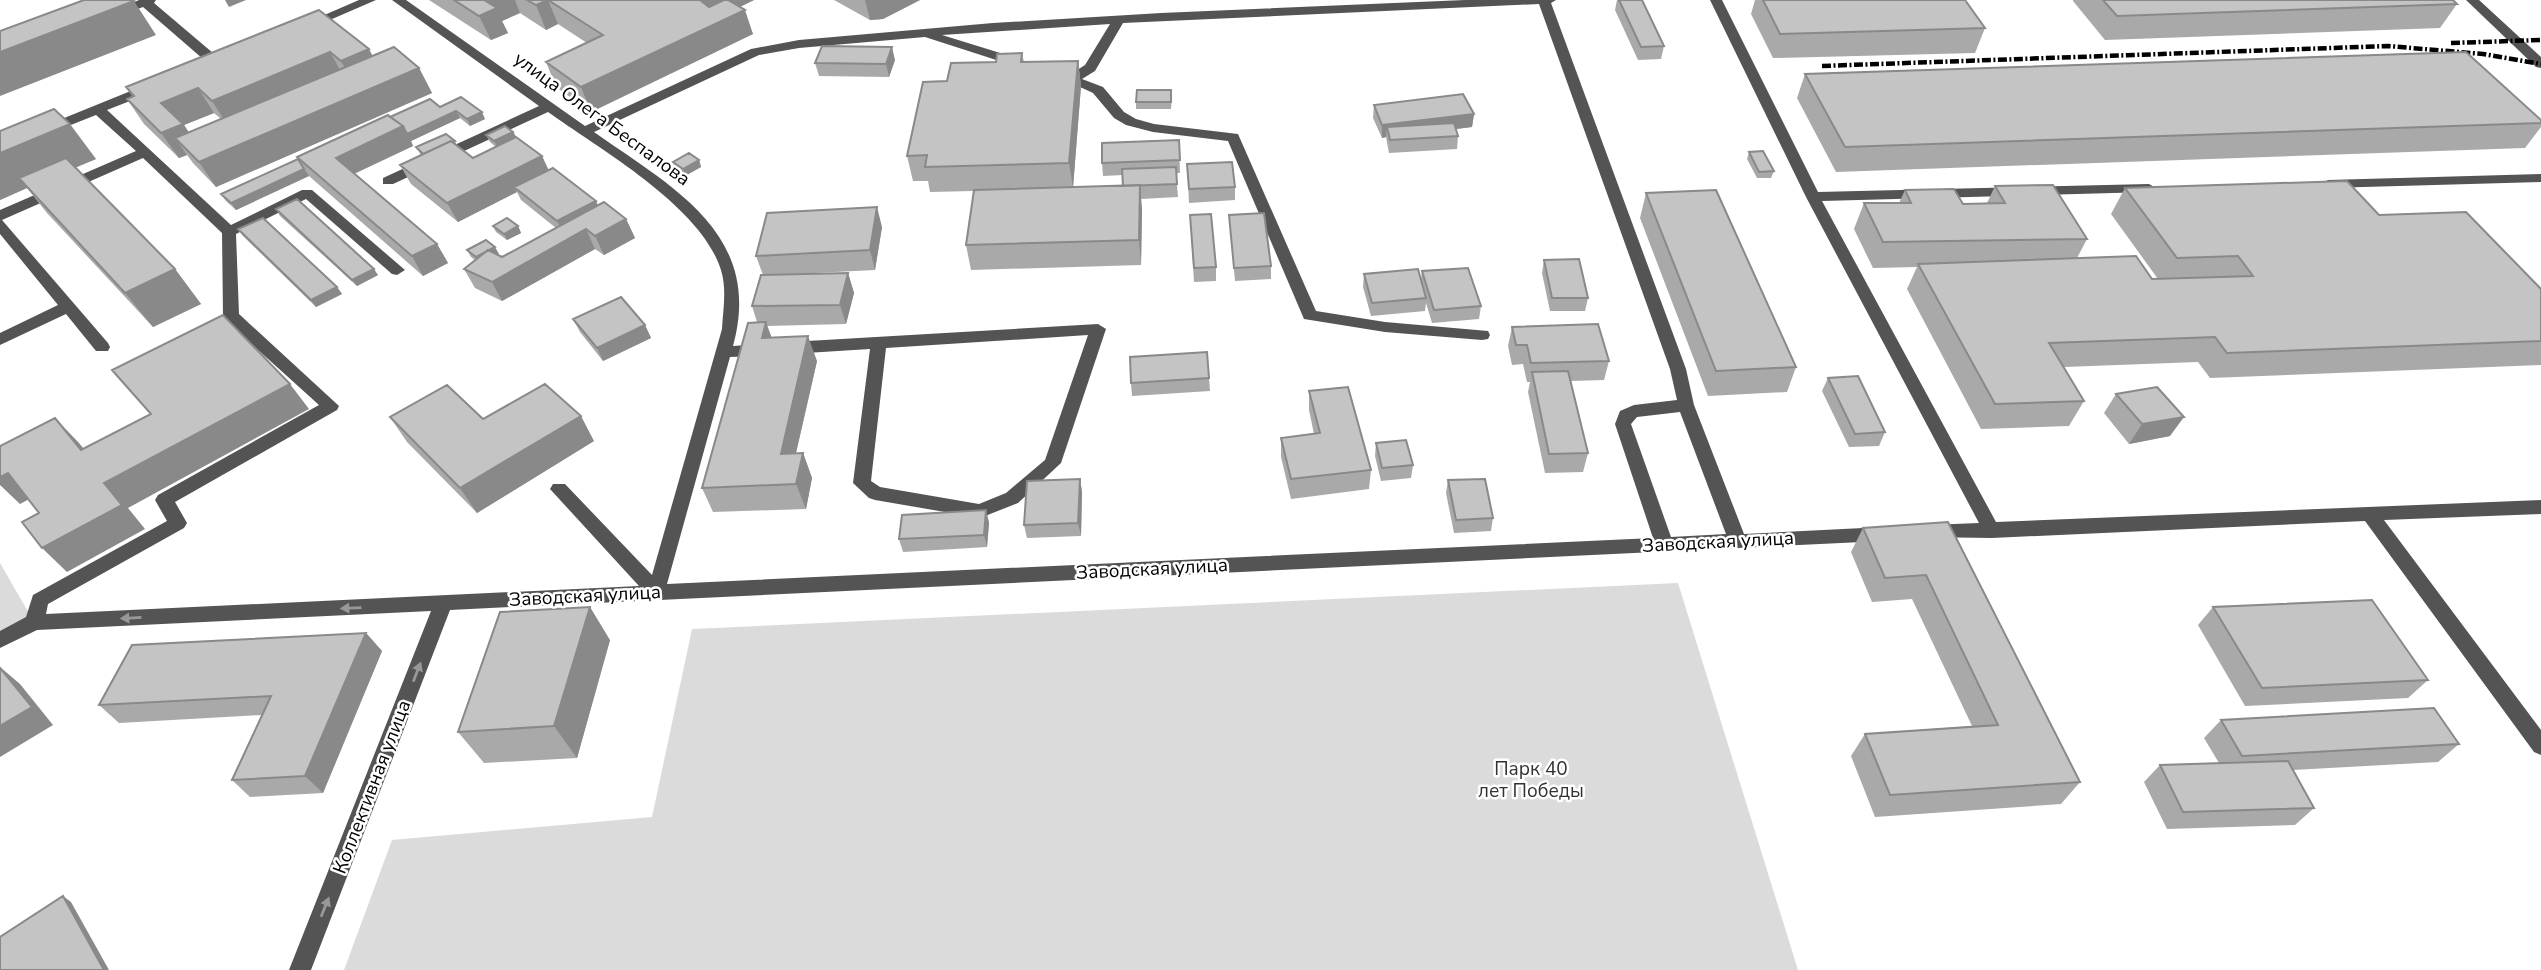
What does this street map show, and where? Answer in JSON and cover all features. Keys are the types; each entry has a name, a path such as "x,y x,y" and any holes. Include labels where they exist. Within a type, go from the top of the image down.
{"street":[{"path":"293,31 370,0"},
{"name":"улица Олега Беспалова","path":"398,0 675,196 705,226 724,260 732,285 730,329 656,593"},
{"path":"1159,0 1161,17"},
{"path":"1544,0 1678,369 1686,405 1738,541"},
{"path":"585,131 756,52 799,44 1161,17 1550,0"},
{"path":"1716,0 1814,197 1992,531"},
{"path":"2472,0 2541,64"},
{"path":"96,21 148,1 216,62"},
{"path":"1074,78 1090,68 1119,20"},
{"path":"925,34 1074,78 1098,90 1119,114 1131,122 1153,128 1233,137 1310,315 1385,327 1482,335"},
{"path":"0,149 168,81"},
{"path":"388,181 551,106"},
{"path":"0,640 34,622 40,600 178,523 164,500 331,406 231,316 229,232 98,109"},
{"path":"0,216 145,152"},
{"path":"2317,184 2541,178"},
{"path":"1814,197 2163,188"},
{"path":"229,232 307,193 397,270"},
{"path":"0,223 102,346"},
{"path":"0,340 69,306"},
{"path":"723,352 1098,329 1052,463 1012,498 980,510 875,493 862,483 879,343"},
{"path":"1665,545 1623,424 1626,415 1634,411 1686,405"},
{"path":"559,489 656,593"},
{"name":"Заводская улица","path":"34,622 1860,534 1992,531 2541,506"},
{"path":"2370,515 2541,746"},
{"name":"Коллективная улица","path":"300,970 443,604"}],"green space":[{"path":"0,563 34,622 0,640"},
{"name":"Парк 40 лет Победы","path":"1678,583 1798,970 344,970 392,840 652,817 692,629"}],"building":[{"path":"84,0 134,1 0,52 0,31"},
{"path":"454,0 484,0 497,8 479,16"},
{"path":"527,0 548,0 536,5"},
{"path":"548,0 700,0 709,7 728,0 745,10 581,87 546,62 603,35"},
{"path":"1619,0 1642,0 1664,46 1641,47"},
{"path":"1763,0 1965,0 1985,28 1780,34"},
{"path":"2103,0 2453,0 2457,4 2117,16"},
{"path":"319,10 369,49 341,61 330,52 212,101 198,88 161,103 183,124 161,133 127,99 134,96 126,87"},
{"path":"822,46 892,47 886,64 815,63"},
{"path":"394,47 419,68 199,162 175,138"},
{"path":"2466,52 2541,120 2541,123 1845,147 1805,74"},
{"path":"1022,53 1021,62 1078,61 1069,163 925,167 927,155 907,156 923,82 947,81 951,63 996,62 997,54"},
{"path":"1137,90 1171,90 1171,102 1136,102"},
{"path":"1463,94 1474,114 1382,125 1374,105"},
{"path":"461,97 482,112 467,119 456,111 407,134 403,126 390,117 430,99 440,107"},
{"path":"54,109 70,124 0,153 0,131"},
{"path":"388,115 403,126 336,158 437,244 412,256 297,157"},
{"path":"1454,123 1458,136 1390,140 1387,127"},
{"path":"505,126 513,132 494,141 486,135"},
{"path":"446,134 455,141 423,154 416,147"},
{"path":"516,137 542,156 447,203 400,165 451,141 473,158"},
{"path":"1179,140 1180,160 1102,163 1102,143"},
{"path":"1763,151 1774,171 1759,172 1749,152"},
{"path":"689,153 699,160 683,169 673,162"},
{"path":"66,158 175,269 125,293 19,178"},
{"path":"298,159 304,169 231,203 221,194"},
{"path":"1232,162 1235,187 1189,189 1187,164"},
{"path":"1176,167 1177,184 1123,186 1122,169"},
{"path":"553,168 596,201 557,221 514,187"},
{"path":"2347,181 2379,215 2466,212 2541,289 2541,341 2227,353 2215,337 2049,343 2084,401 1995,404 1918,264 2136,256 2152,279 2253,276 2238,256 2177,258 2125,188"},
{"path":"1140,185 1139,240 966,245 974,190"},
{"path":"2053,185 2087,239 1883,242 1864,203 1911,203 1905,190 1954,189 1963,204 2005,203 1995,186"},
{"path":"1716,190 1796,367 1716,371 1646,193"},
{"path":"297,199 374,269 352,280 276,209"},
{"path":"604,202 626,219 595,236 586,229 492,282 464,269 488,250 502,257"},
{"path":"877,207 870,250 756,256 767,213"},
{"path":"1264,213 1271,266 1234,268 1229,215"},
{"path":"1211,214 1216,267 1194,268 1190,215"},
{"path":"263,218 337,287 311,300 238,229"},
{"path":"507,218 518,226 504,234 493,226"},
{"path":"486,240 495,247 476,257 467,250"},
{"path":"1579,259 1588,298 1552,298 1544,260"},
{"path":"1468,268 1481,306 1434,310 1422,271"},
{"path":"1418,269 1426,298 1372,303 1364,274"},
{"path":"848,273 840,305 752,306 761,275"},
{"path":"621,297 645,325 597,348 573,319"},
{"path":"223,315 290,384 104,483 122,505 42,548 22,522 39,513 8,473 0,477 0,446 55,418 81,450 151,414 112,370"},
{"path":"766,322 762,338 808,336 781,454 803,453 796,484 702,488 748,323"},
{"path":"1598,324 1609,361 1531,363 1527,345 1516,345 1512,327"},
{"path":"1207,352 1209,378 1131,383 1130,357"},
{"path":"1568,371 1588,453 1549,454 1532,372"},
{"path":"1858,376 1885,432 1855,434 1828,378"},
{"path":"545,384 581,416 460,488 390,417 447,385 483,419"},
{"path":"1348,387 1371,470 1291,479 1281,438 1320,433 1309,391"},
{"path":"2157,387 2184,417 2142,424 2116,394"},
{"path":"1406,440 1413,465 1382,468 1376,443"},
{"path":"1080,479 1078,523 1024,525 1027,481"},
{"path":"1485,479 1493,518 1456,520 1448,480"},
{"path":"986,510 984,535 899,539 902,515"},
{"path":"1948,522 2080,782 1890,795 1865,734 1998,725 1926,575 1885,578 1863,528"},
{"path":"2372,600 2428,680 2262,688 2213,607"},
{"path":"590,607 554,726 458,732 500,612"},
{"path":"366,633 305,776 232,780 271,696 99,705 132,645"},
{"path":"0,668 32,707 0,726"},
{"path":"2434,708 2459,744 2242,756 2221,720"},
{"path":"2288,761 2314,808 2183,812 2160,765"},
{"path":"63,896 104,970 0,970 0,937"}],"railway":[{"path":"2451,43 2541,40"},
{"path":"1822,66 2388,46 2483,54 2541,64"}]}
